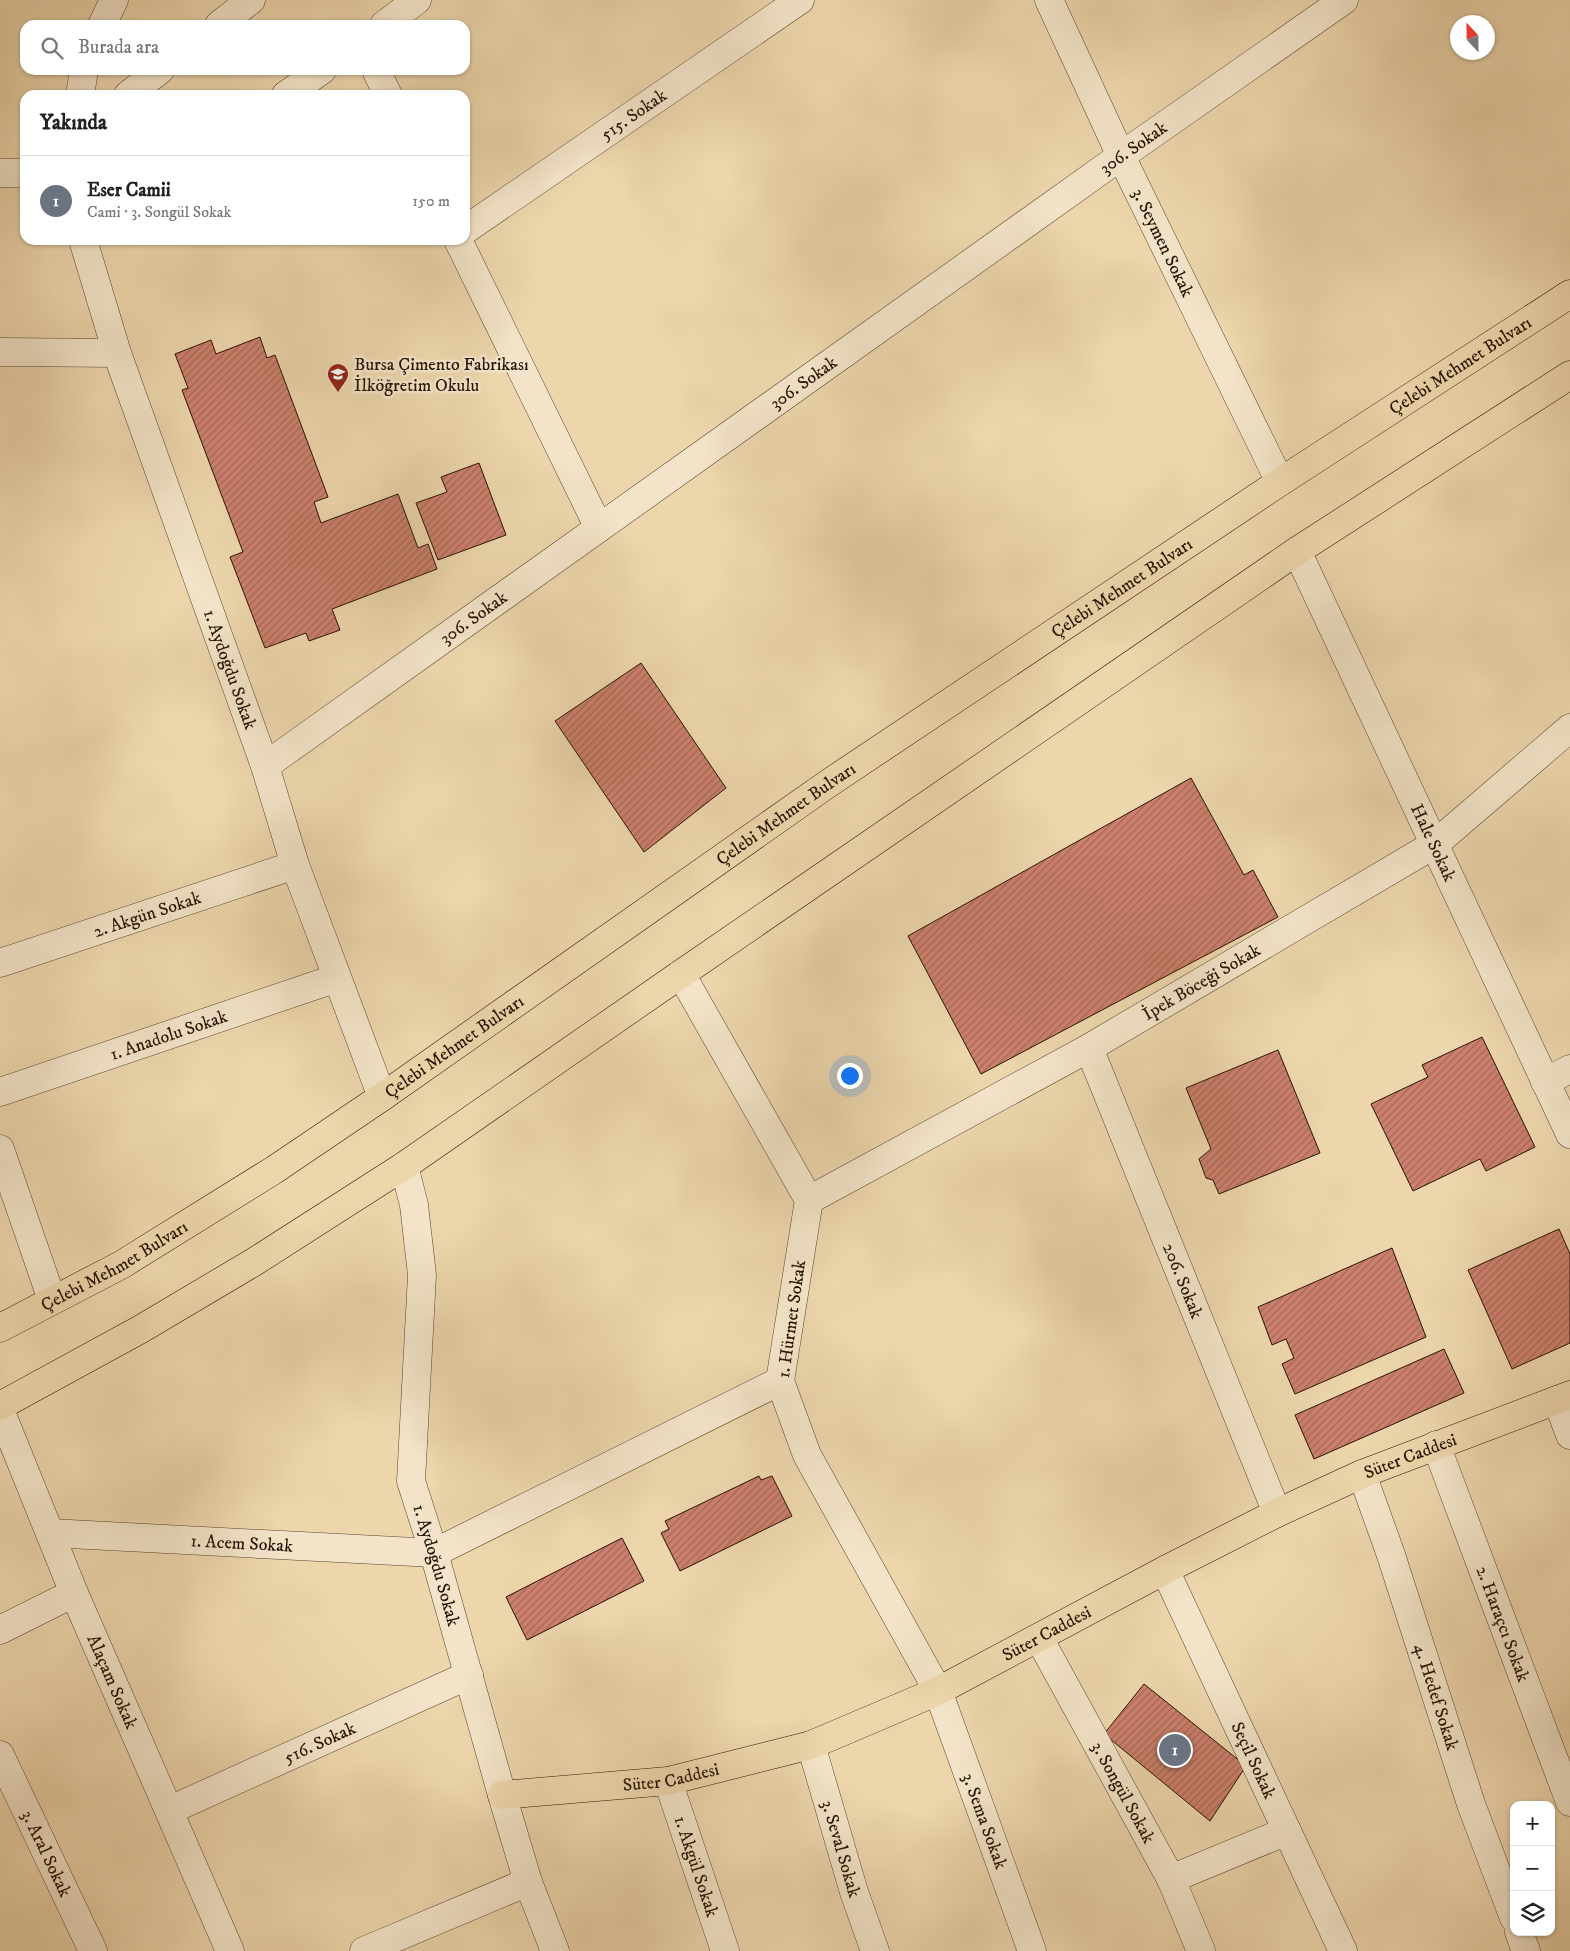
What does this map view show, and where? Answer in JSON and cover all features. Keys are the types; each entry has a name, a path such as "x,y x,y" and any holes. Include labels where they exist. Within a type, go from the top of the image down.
{"main road":[{"name":"Çelebi Mehmet Bulvarı","path":"0,1328 121,1265 274,1170 382,1097 829,783 1280,482 1570,294"},
{"path":"0,1408 141,1329 254,1262 404,1166 1297,551 1570,375"},
{"name":"Süter Caddesi","path":"502,1796 668,1781 811,1745 938,1691 1165,1570 1362,1474 1563,1398"}],"street":[{"path":"104,20 114,0"},
{"path":"225,20 251,0"},
{"path":"391,20 417,0"},
{"name":"515. Sokak","path":"470,227 800,0"},
{"name":"3. Seymen Sokak","path":"1049,0 1120,156 1280,482"},
{"name":"306. Sokak","path":"265,766 1120,156 1344,0"},
{"path":"81,90 83,75"},
{"path":"134,90 154,75"},
{"path":"293,90 315,75"},
{"path":"378,75 386,90"},
{"path":"0,173 20,173"},
{"name":"1. Aydoğdu Sokak","path":"85,245 117,352 265,766 295,865 382,1097"},
{"path":"460,245 599,528"},
{"path":"0,352 117,352"},
{"name":"Hale Sokak","path":"1297,551 1570,1134"},
{"name":"İpek Böceği Sokak","path":"809,1200 1089,1048 1435,844 1570,728"},
{"name":"2. Akgün Sokak","path":"0,963 295,865"},
{"path":"681,974 809,1200"},
{"name":"1. Anadolu Sokak","path":"0,1092 337,978"},
{"name":"206. Sokak","path":"1089,1048 1277,1514"},
{"path":"1545,1082 1570,1069"},
{"path":"0,1149 52,1300"},
{"name":"1. Aydoğdu Sokak","path":"404,1166 414,1205 422,1275 411,1480 528,1882 555,1951"},
{"name":"1. Hürmet Sokak","path":"809,1200 780,1381 807,1455 938,1691"},
{"path":"434,1554 780,1381"},
{"path":"1563,1398 1570,1434"},
{"name":"Alaçam Sokak","path":"0,1408 74,1593 230,1951"},
{"name":"2. Haraçcı Sokak","path":"1436,1445 1570,1802"},
{"name":"4. Hedef Sokak","path":"1362,1474 1391,1555 1471,1804 1510,1907"},
{"name":"1. Acem Sokak","path":"50,1533 434,1554"},
{"name":"Seçil Sokak","path":"1165,1570 1343,1951"},
{"path":"0,1630 74,1593"},
{"name":"3. Songül Sokak","path":"1039,1638 1171,1879 1201,1951"},
{"name":"516. Sokak","path":"170,1810 469,1675"},
{"name":"3. Sema Sokak","path":"938,1691 1032,1951"},
{"name":"3. Seval Sokak","path":"811,1745 854,1892 875,1951"},
{"name":"3. Aral Sokak","path":"0,1755 93,1951"},
{"name":"1. Akgül Sokak","path":"668,1781 725,1951"},
{"path":"1171,1879 1287,1831"},
{"path":"364,1951 528,1882"},
{"path":"1520,1936 1526,1951"}],"building":[{"path":"260,337 267,358 275,355 328,497 314,502 321,523 398,494 418,548 428,544 437,569 332,609 340,630 309,641 306,633 265,648 230,557 243,552 182,390 188,388 175,354 211,340 216,354"},
{"path":"479,463 506,535 438,560 416,503 447,492 441,477"},
{"path":"641,663 726,788 644,852 555,721"},
{"path":"1191,778 1244,875 1253,870 1278,917 981,1074 908,936"},
{"path":"1482,1037 1535,1147 1486,1171 1480,1159 1413,1191 1371,1104 1428,1077 1422,1065"},
{"path":"1278,1050 1320,1153 1219,1194 1213,1180 1206,1178 1199,1159 1211,1149 1186,1088"},
{"path":"1559,1229 1570,1254 1570,1343 1512,1369 1468,1270"},
{"path":"1392,1248 1426,1337 1295,1394 1282,1364 1294,1358 1286,1339 1272,1345 1258,1307"},
{"path":"1444,1349 1464,1393 1314,1459 1295,1415"},
{"path":"759,1476 761,1480 772,1476 792,1516 680,1571 661,1533 669,1529 665,1521"},
{"path":"622,1538 644,1581 527,1640 506,1597"},
{"path":"1144,1684 1246,1766 1210,1821 1104,1734"}],"place":[{"name":"Bursa Çimento Fabrikası İlköğretim Okulu","path":"338,393"},
{"name":"Eser Camii","path":"1175,1750"}]}
